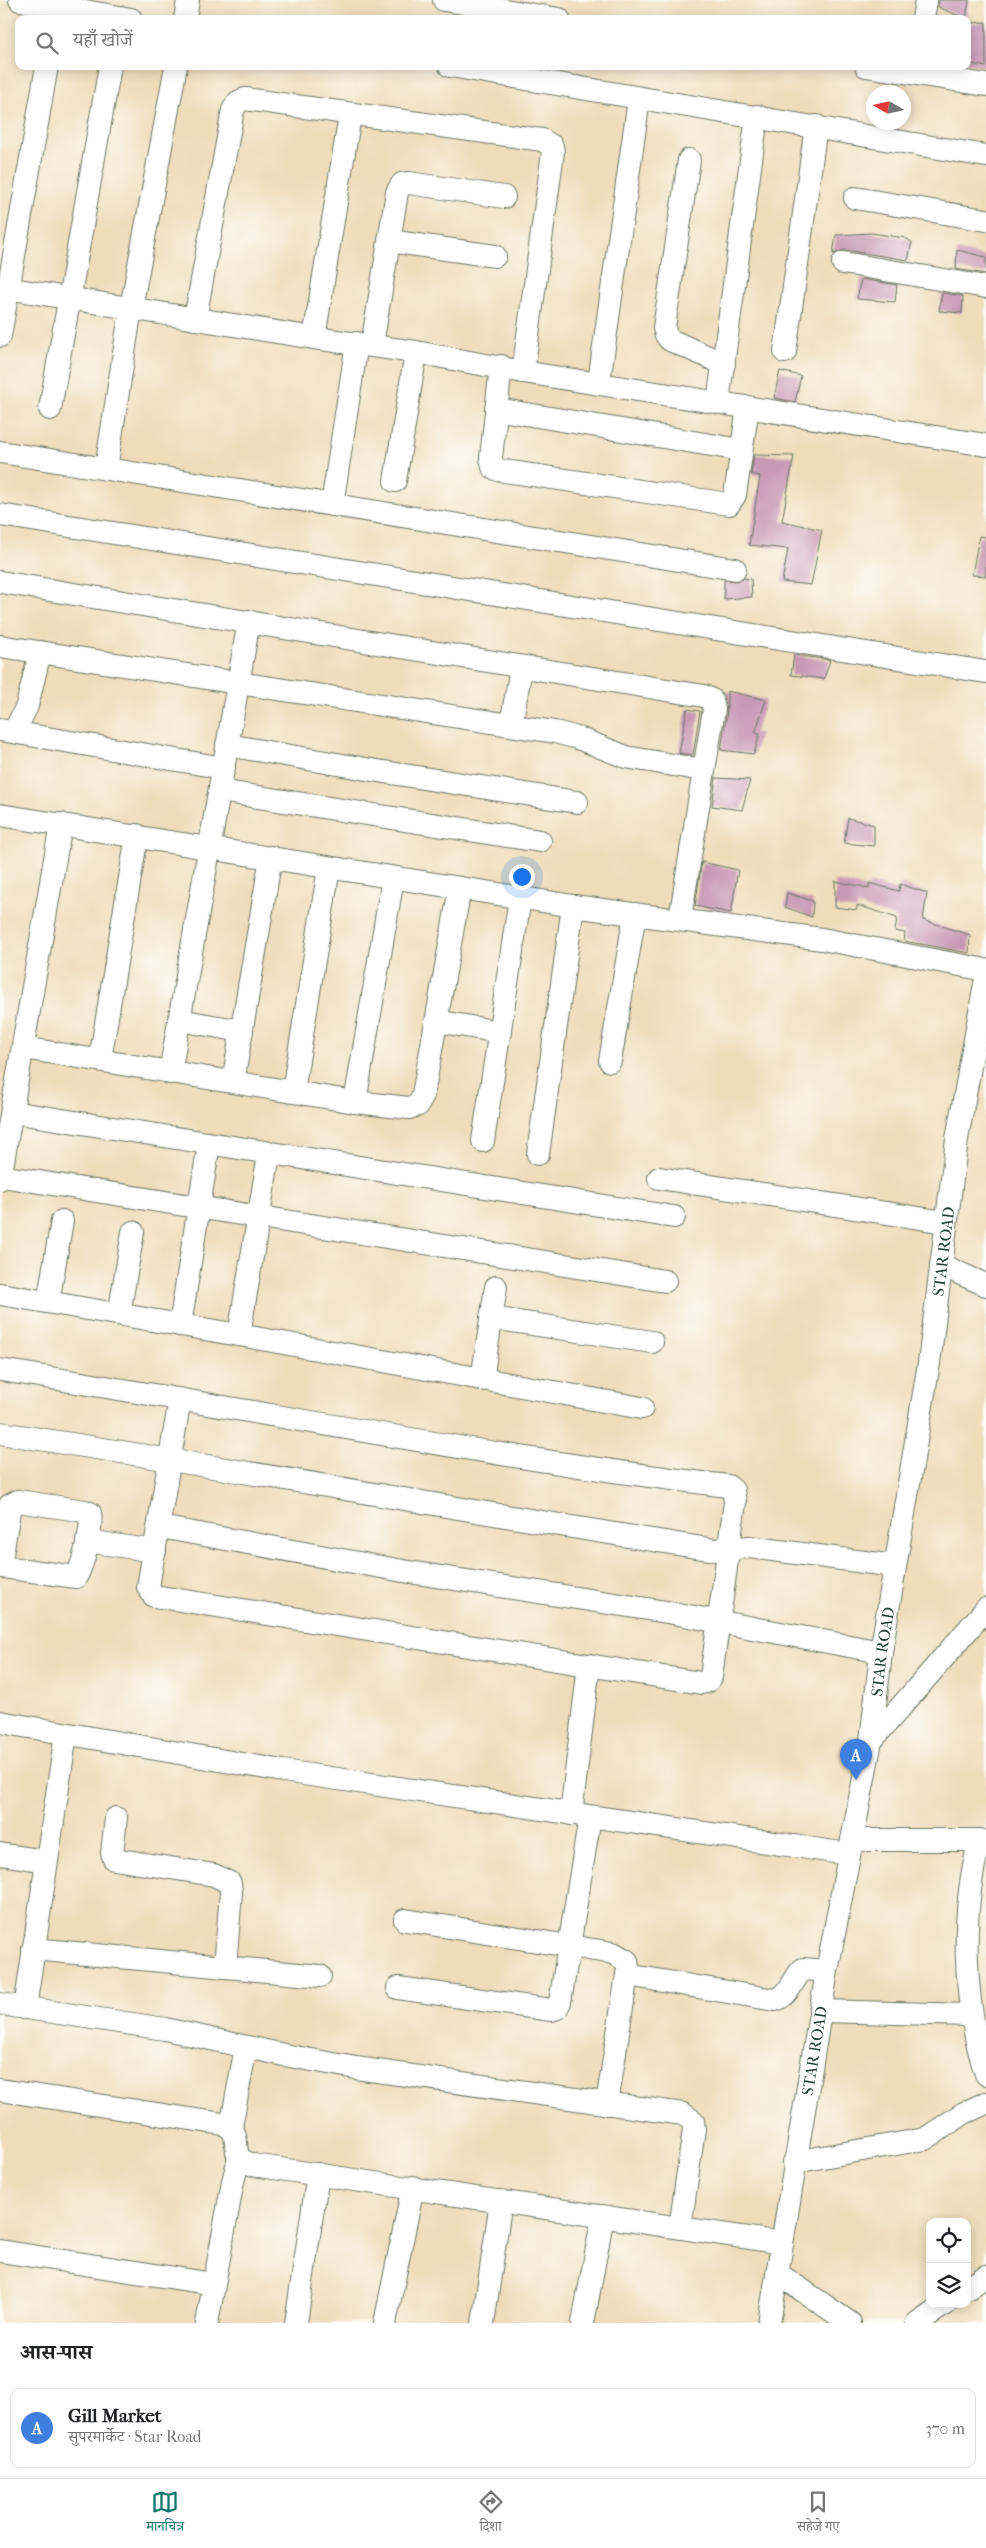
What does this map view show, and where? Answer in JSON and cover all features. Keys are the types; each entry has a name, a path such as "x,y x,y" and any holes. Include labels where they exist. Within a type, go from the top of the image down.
{"street":[{"path":"20,0 56,12 90,15"},
{"path":"185,15 188,0"},
{"path":"444,0 535,15"},
{"path":"924,15 926,0"},
{"path":"0,336 4,287 46,70"},
{"path":"50,409 109,70"},
{"path":"106,469 132,308 175,70"},
{"path":"473,70 639,99 757,116 986,156"},
{"path":"915,70 986,85"},
{"path":"195,319 233,110 238,102 245,99 542,140 552,146 554,152 512,369 496,410 491,463 498,470 724,505 732,501 734,495 748,407"},
{"path":"599,382 639,99"},
{"path":"314,338 350,115"},
{"path":"718,402 757,116"},
{"path":"785,352 816,126"},
{"path":"689,160 664,328 670,340 724,364"},
{"path":"332,505 364,344 389,241 397,192 402,184 408,183 504,197"},
{"path":"855,198 986,220"},
{"path":"389,241 495,256"},
{"path":"843,263 986,287"},
{"path":"4,287 986,445"},
{"path":"395,481 416,352"},
{"path":"496,410 741,450"},
{"path":"0,452 735,569"},
{"path":"0,516 986,672"},
{"path":"0,582 249,621 521,668 704,696 712,700 714,709 680,919"},
{"path":"170,1073 249,621"},
{"path":"0,646 239,681 511,725 578,738 626,757 703,770"},
{"path":"40,652 27,706 7,731 224,768"},
{"path":"511,725 521,668"},
{"path":"227,745 378,772 578,802"},
{"path":"220,791 540,841"},
{"path":"0,815 138,835 329,868 573,906 822,939 986,970"},
{"path":"61,824 8,1117 0,1177 199,1206 665,1280"},
{"path":"100,1060 138,835"},
{"path":"233,1082 271,857"},
{"path":"293,1091 329,868"},
{"path":"355,1102 393,878"},
{"path":"22,1048 355,1102 409,1108 418,1105 423,1095 460,888"},
{"path":"483,1141 520,898"},
{"path":"538,1154 573,906"},
{"path":"610,1061 635,914"},
{"name":"STAR ROAD","path":"769,2323 827,1970 870,1741 881,1652 929,1363 945,1222 957,1139 983,1011 986,978"},
{"path":"179,1020 242,1031"},
{"path":"436,1021 500,1032"},
{"path":"8,1117 209,1144 674,1217"},
{"path":"180,1325 209,1144"},
{"path":"239,1335 268,1154"},
{"path":"659,1178 945,1222"},
{"path":"48,1302 62,1221"},
{"path":"119,1314 133,1232"},
{"path":"941,1265 986,1285"},
{"path":"482,1380 496,1287"},
{"path":"0,1294 642,1408"},
{"path":"491,1318 652,1342"},
{"path":"0,1370 180,1399 533,1460 728,1486 735,1495 730,1548 713,1671 707,1682 701,1683 154,1596 148,1587 160,1528 180,1399"},
{"path":"0,1433 170,1459 475,1513 715,1550 749,1547 896,1566"},
{"path":"18,1500 85,1511 90,1514 87,1542 76,1577 2,1567 3,1529 10,1505 18,1500"},
{"path":"160,1528 403,1571 673,1613 881,1652"},
{"path":"87,1542 155,1551"},
{"path":"870,1741 986,1609"},
{"path":"398,1988 551,2010 557,2008 560,2002 569,1946 581,1815 589,1665"},
{"path":"0,1722 283,1771 581,1815 850,1847 983,1836 973,1867 977,1946 970,2016 986,2074"},
{"path":"25,2008 66,1734"},
{"path":"116,1818 112,1853 114,1859 214,1875 230,1883 231,1892 224,1967"},
{"path":"0,1854 46,1861"},
{"path":"405,1920 622,1956 627,1961 627,1975 607,2104"},
{"path":"33,1949 320,1976"},
{"path":"627,1975 775,2000 783,1998 803,1969 827,1970"},
{"path":"0,2004 165,2029 246,2047 404,2075 683,2114 693,2121 694,2129 680,2228"},
{"path":"820,2011 970,2016"},
{"path":"231,2127 246,2047"},
{"path":"0,2090 231,2127 236,2132 239,2159 207,2323"},
{"path":"794,2162 925,2139 964,2113 986,2103"},
{"path":"239,2159 253,2165 782,2242"},
{"path":"296,2323 318,2174"},
{"path":"386,2323 413,2187"},
{"path":"482,2323 501,2201"},
{"path":"583,2323 603,2216"},
{"path":"0,2251 214,2284"},
{"path":"777,2273 850,2323"},
{"path":"971,2286 986,2276"},
{"path":"917,2323 939,2308"}],"building":[{"path":"939,0 969,0 967,15 957,15 938,7"},
{"path":"986,22 986,67 971,64 971,23"},
{"path":"872,233 905,238 912,242 908,260 845,250 833,254 836,235"},
{"path":"957,250 986,257 986,274 956,269"},
{"path":"861,279 897,285 895,302 857,299"},
{"path":"942,293 963,296 962,313 939,311"},
{"path":"780,371 801,376 795,402 774,398"},
{"path":"754,455 794,456 782,521 822,530 811,585 782,582 788,549 749,545 760,476 751,474"},
{"path":"979,536 986,537 986,576 972,575"},
{"path":"744,578 751,579 752,597 724,599 724,580 739,581"},
{"path":"794,655 830,660 824,679 791,675"},
{"path":"727,691 766,700 755,733 760,733 754,754 721,750 727,711"},
{"path":"687,709 700,711 693,755 679,753"},
{"path":"716,778 750,780 742,810 712,806"},
{"path":"848,818 874,825 874,846 844,843"},
{"path":"702,862 738,870 731,913 695,906"},
{"path":"835,881 869,888 869,883 899,891 900,884 927,893 923,920 970,935 969,953 904,941 905,933 895,931 897,918 857,905 857,910 835,907"},
{"path":"787,893 813,901 812,917 785,907"}],"place":[{"name":"Gill Market","path":"856,1780"}]}
